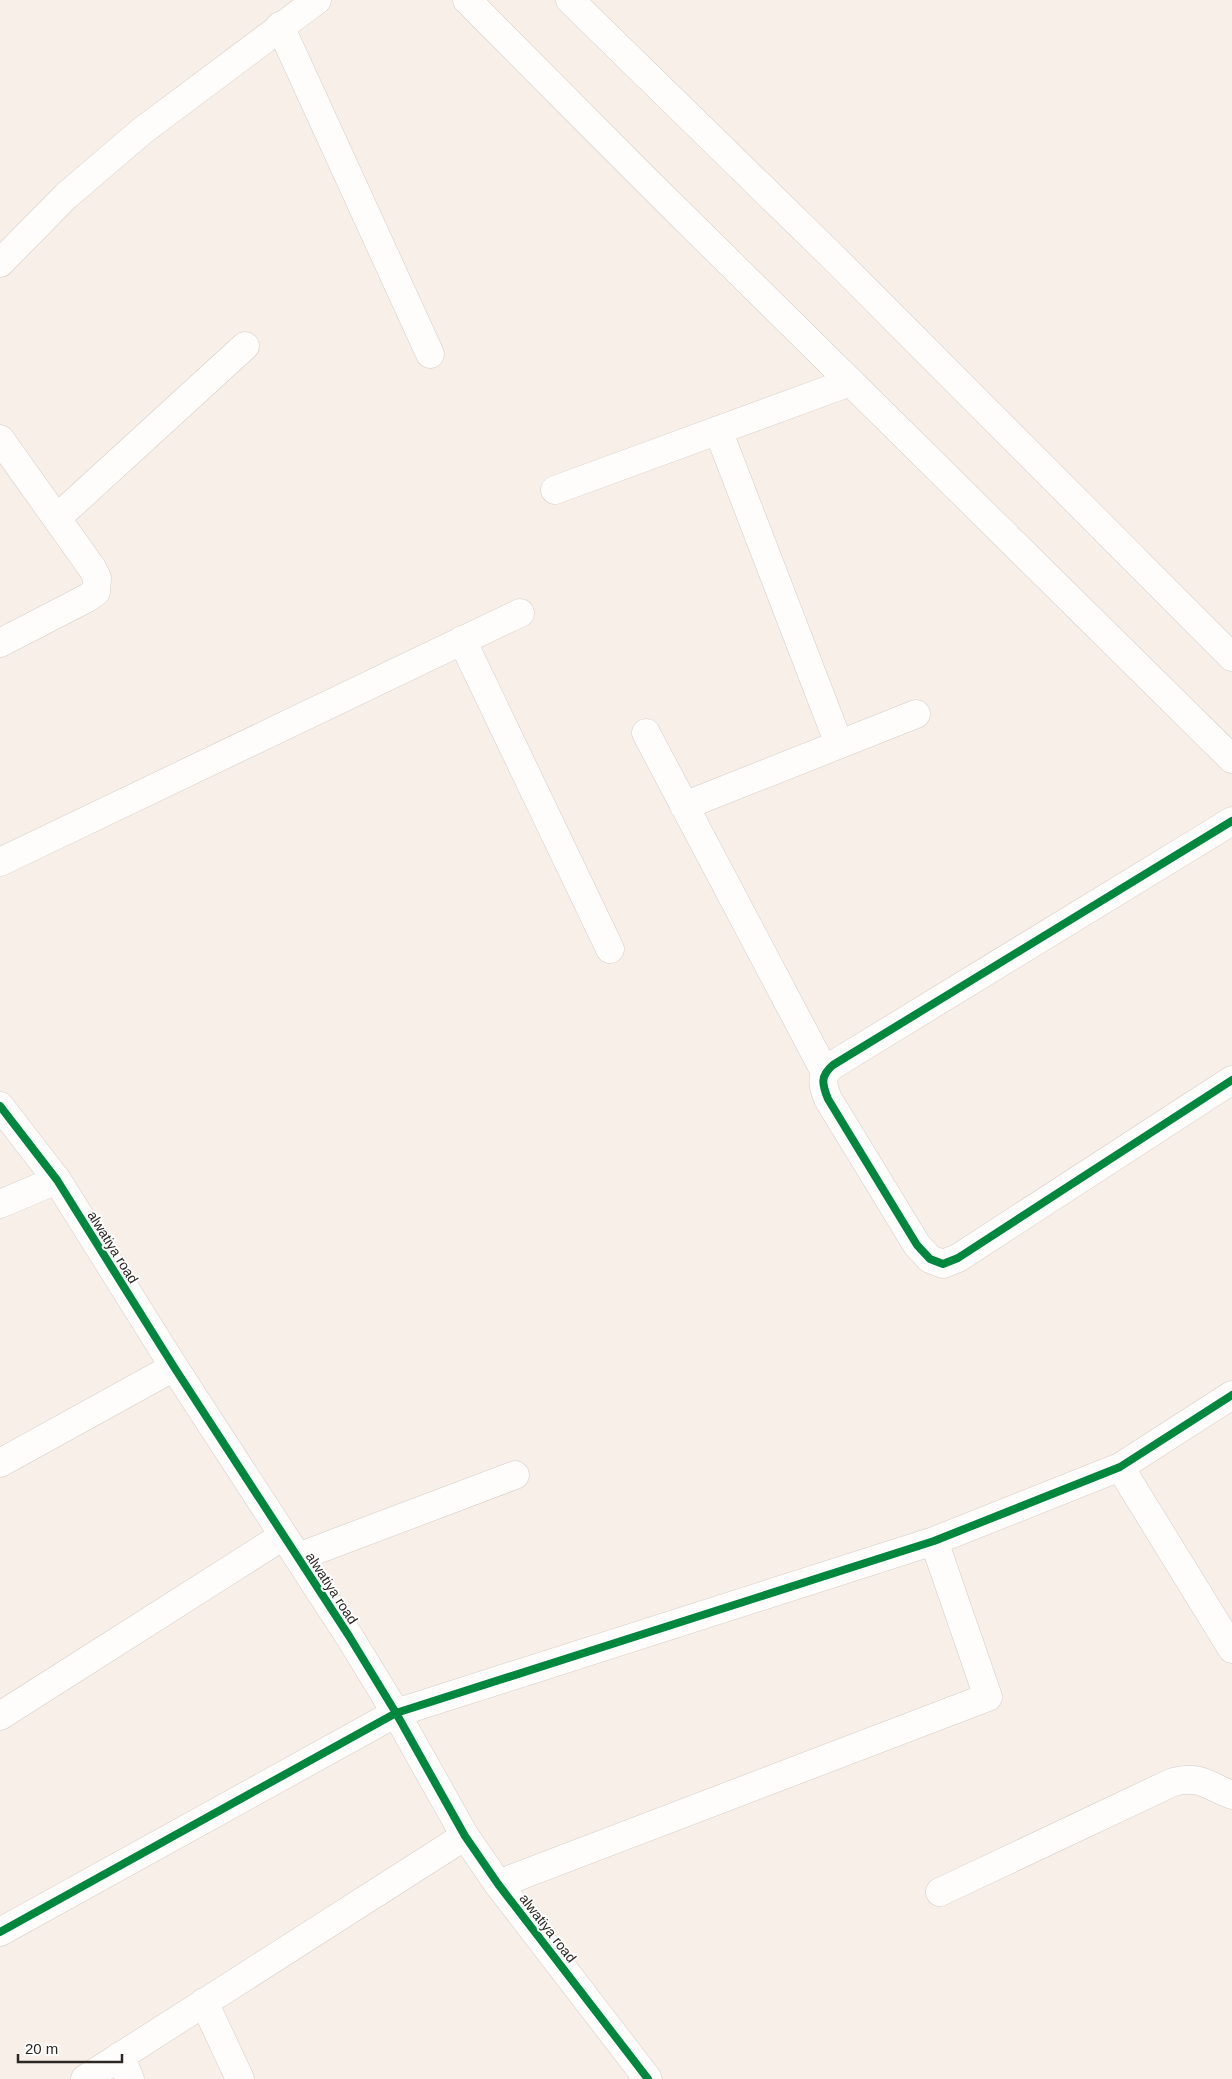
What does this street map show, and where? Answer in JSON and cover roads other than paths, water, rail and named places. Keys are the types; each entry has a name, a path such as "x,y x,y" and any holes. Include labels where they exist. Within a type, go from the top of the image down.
{"street":[{"path":"0,263 66,196 142,130 317,0"},
{"path":"467,0 1232,759"},
{"path":"570,0 832,256 1232,657"},
{"path":"280,26 430,354"},
{"path":"56,518 245,346"},
{"path":"555,490 850,382"},
{"path":"718,430 839,744"},
{"path":"0,439 92,568 97,578 96,592 0,643"},
{"path":"0,862 520,613"},
{"path":"462,640 610,949"},
{"path":"684,806 916,714"},
{"path":"646,733 825,1072"},
{"path":"1232,821 825,1072 822,1083 828,1099 917,1245 930,1258 943,1264 958,1258 1232,1080"},
{"name":"alwatiya road","path":"0,1106 56,1180 290,1546 396,1713 465,1836 498,1884 648,2079"},
{"path":"0,1204 56,1180"},
{"path":"0,1462 174,1366"},
{"path":"0,1932 396,1713 934,1542 1120,1468 1232,1396"},
{"path":"1120,1468 1232,1649"},
{"path":"0,1716 290,1546 514,1476"},
{"path":"498,1884 988,1697 934,1542"},
{"path":"940,1892 1174,1782 1189,1778 1201,1781 1232,1796"},
{"path":"85,2079 125,2068 204,2002 465,1836"},
{"path":"204,2002 240,2079"}]}
